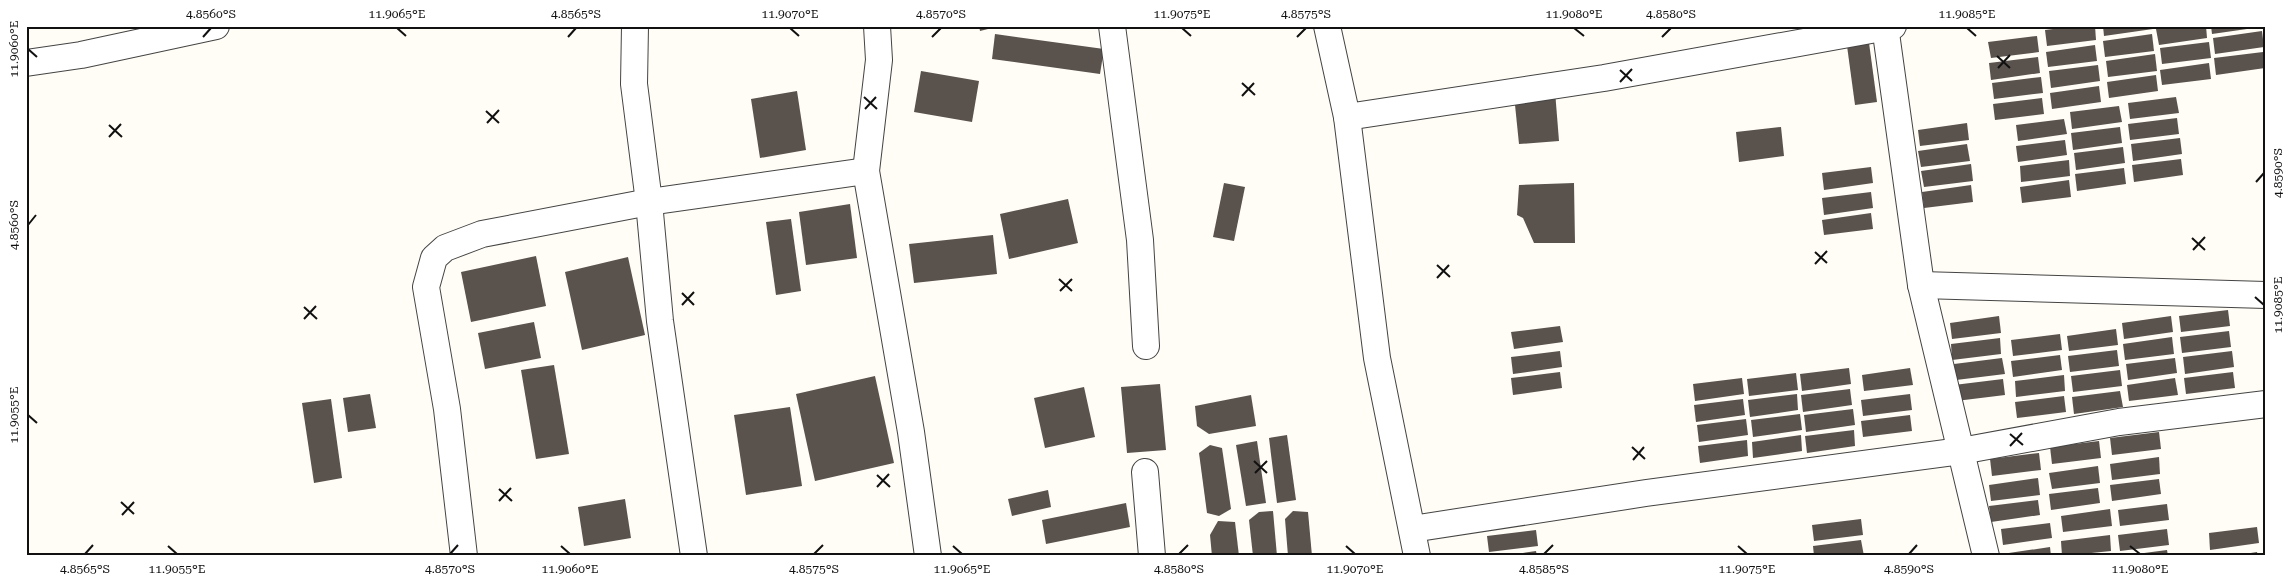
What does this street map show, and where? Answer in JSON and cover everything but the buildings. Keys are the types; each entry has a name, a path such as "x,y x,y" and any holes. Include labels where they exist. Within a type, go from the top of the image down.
{"street":[{"path":"26,63 81,56 216,26"},
{"path":"635,26 634,84 649,202 660,321 694,556"},
{"path":"877,26 879,60 866,170 911,432 928,556"},
{"path":"1112,26 1140,240 1146,346"},
{"path":"1327,26 1347,117 1377,358 1417,556"},
{"path":"1347,117 1604,78 1888,27 1922,285 1986,556"},
{"path":"464,556 447,409 426,287 434,258 445,248 482,234 649,202 866,170"},
{"path":"1922,285 2266,295"},
{"path":"1412,529 1961,450 2119,422 2266,404"},
{"path":"1144,472 1152,556"}]}
